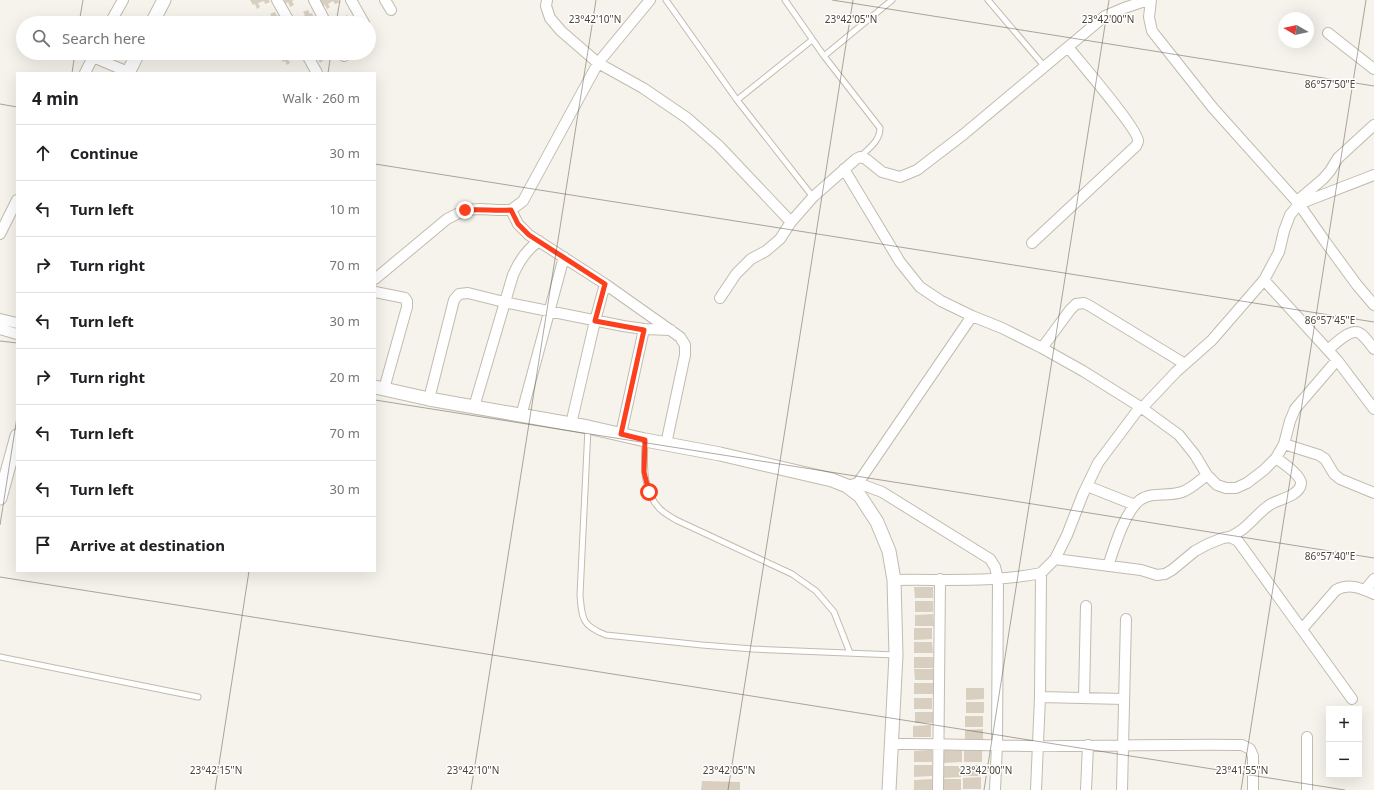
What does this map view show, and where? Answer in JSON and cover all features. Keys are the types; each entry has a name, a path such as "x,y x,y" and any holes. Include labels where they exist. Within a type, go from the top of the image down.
{"street":[{"path":"114,16 123,0"},
{"path":"156,16 164,0"},
{"path":"277,0 286,16"},
{"path":"314,0 322,16"},
{"path":"351,0 360,16"},
{"path":"385,0 391,10"},
{"path":"547,0 546,6 550,18 561,31 598,63 643,88 687,118 719,146 791,222"},
{"path":"376,278 447,219 465,210 511,210 523,201 598,63 650,0"},
{"path":"720,298 736,274 751,259 766,251 780,239 791,222 813,197 860,156 882,172 900,177 917,170 964,134 1105,16 1150,0 1149,17 1152,31 1213,108 1298,202 1324,240 1374,306"},
{"path":"1328,33 1374,69"},
{"path":"1032,243 1136,146 1138,140 1136,134 1127,121 1068,47"},
{"path":"86,72 92,60"},
{"path":"103,60 126,72"},
{"path":"128,72 134,60"},
{"path":"310,60 316,72"},
{"path":"894,580 1020,578 1041,573 1055,559 1067,535 1086,486 1103,456 1137,411 1142,408 1185,364 1212,340 1264,280 1279,252 1290,215 1298,202 1323,179 1338,158 1374,125"},
{"path":"844,169 900,262 920,287 941,301 1002,328 1042,348 1083,371 1142,408 1179,435 1195,455 1207,475 1217,485 1226,488 1236,488 1247,483 1264,470 1276,458 1284,444 1295,409 1337,360"},
{"path":"1298,202 1374,175"},
{"path":"0,234 16,202"},
{"path":"511,210 518,224 529,235 605,284 680,337 685,345 685,355 666,444"},
{"path":"474,407 513,275 520,260 530,247 539,241"},
{"path":"521,416 564,257"},
{"path":"1264,280 1337,360 1374,409"},
{"path":"571,424 605,284"},
{"path":"376,292 405,298 407,301 407,306 380,388 429,399 571,424 720,454 882,492 990,559 995,567 998,579 997,745 994,790"},
{"path":"429,399 454,300 460,294 468,293 504,302 644,330 671,330"},
{"path":"1042,348 1070,310 1076,304 1084,304 1090,306 1185,364"},
{"path":"852,484 972,316"},
{"path":"0,319 16,323"},
{"path":"0,329 16,334"},
{"path":"621,434 644,330"},
{"path":"1328,350 1349,333 1353,332 1361,333 1374,349"},
{"path":"0,498 16,440"},
{"path":"1284,444 1319,455 1326,459 1334,474 1340,479 1374,493"},
{"path":"1055,559 1141,570 1157,575 1165,574 1208,544 1230,537 1271,504 1298,491 1301,485 1297,475 1276,458"},
{"path":"1108,566 1125,521 1140,500 1152,495 1181,493 1192,487 1207,475"},
{"path":"852,484 877,522 889,551 894,580 896,655 889,790"},
{"path":"1086,486 1135,506"},
{"path":"1230,537 1238,541 1247,551 1352,699"},
{"path":"1036,790 1040,697 1041,573"},
{"path":"938,790 940,579"},
{"path":"1302,629 1336,590 1343,586 1354,586 1369,592 1374,579"},
{"path":"1084,698 1086,606"},
{"path":"1122,790 1126,619"},
{"path":"1040,697 1124,699"},
{"path":"1306,790 1307,737"},
{"path":"892,744 1242,746 1250,748 1253,756 1253,790"},
{"path":"1086,790 1088,745"}],"lane":[{"path":"666,0 737,100 813,197"},
{"path":"785,0 812,40 880,128 880,135 876,141 860,156"},
{"path":"824,56 892,0"},
{"path":"988,0 1044,66"},
{"path":"737,100 812,40"},
{"path":"588,428 580,595 581,612 585,623 594,631 606,635 702,645 896,655"},
{"path":"645,440 644,472 649,492 660,509 676,520 792,574 816,591 834,612 850,653"},
{"path":"0,656 198,697"}],"building":[{"path":"250,0 269,0 270,2 265,4 264,1 258,3 260,7 257,9 255,4 253,5"},
{"path":"284,0 294,0 292,1 294,5 290,7 288,2 286,4"},
{"path":"320,0 338,0 340,2 335,4 333,1 328,4 330,7 327,9 325,5 323,6"},
{"path":"308,10 313,16 303,16 305,15 303,12"},
{"path":"275,12 277,16 271,16 270,14"},
{"path":"282,60 288,60 290,63 287,65 285,61 283,62"},
{"path":"914,587 933,587 933,598 915,598"},
{"path":"915,601 933,601 933,612 915,612"},
{"path":"933,614 934,626 915,626 915,615"},
{"path":"914,628 932,628 932,639 914,640"},
{"path":"914,642 932,642 933,653 914,653"},
{"path":"914,657 933,657 933,668 914,668"},
{"path":"914,669 933,669 933,680 915,680"},
{"path":"914,683 934,683 934,694 914,694"},
{"path":"966,688 984,688 984,699 966,700"},
{"path":"914,698 932,698 932,709 914,709"},
{"path":"966,702 984,702 984,713 966,713"},
{"path":"915,712 933,712 933,723 915,723"},
{"path":"965,716 983,716 983,727 965,727"},
{"path":"931,725 931,737 913,737 913,726"},
{"path":"983,729 983,741 965,741 965,730"},
{"path":"944,748 962,748 962,762 944,763"},
{"path":"932,750 932,762 914,762 914,751"},
{"path":"964,751 982,751 982,762 964,762"},
{"path":"914,765 932,765 932,776 914,777"},
{"path":"963,765 981,765 981,776 963,776"},
{"path":"943,766 961,766 961,777 943,778"},
{"path":"981,777 981,789 963,789 963,778"},
{"path":"932,779 932,790 914,790 914,780"},
{"path":"943,779 961,779 961,790 943,790"},
{"path":"702,781 740,782 740,790 701,790"}],"route":[{"path":"465,210 511,210 518,224 529,235 605,284 595,321 644,330 621,434 645,440 644,472 649,492"}]}
